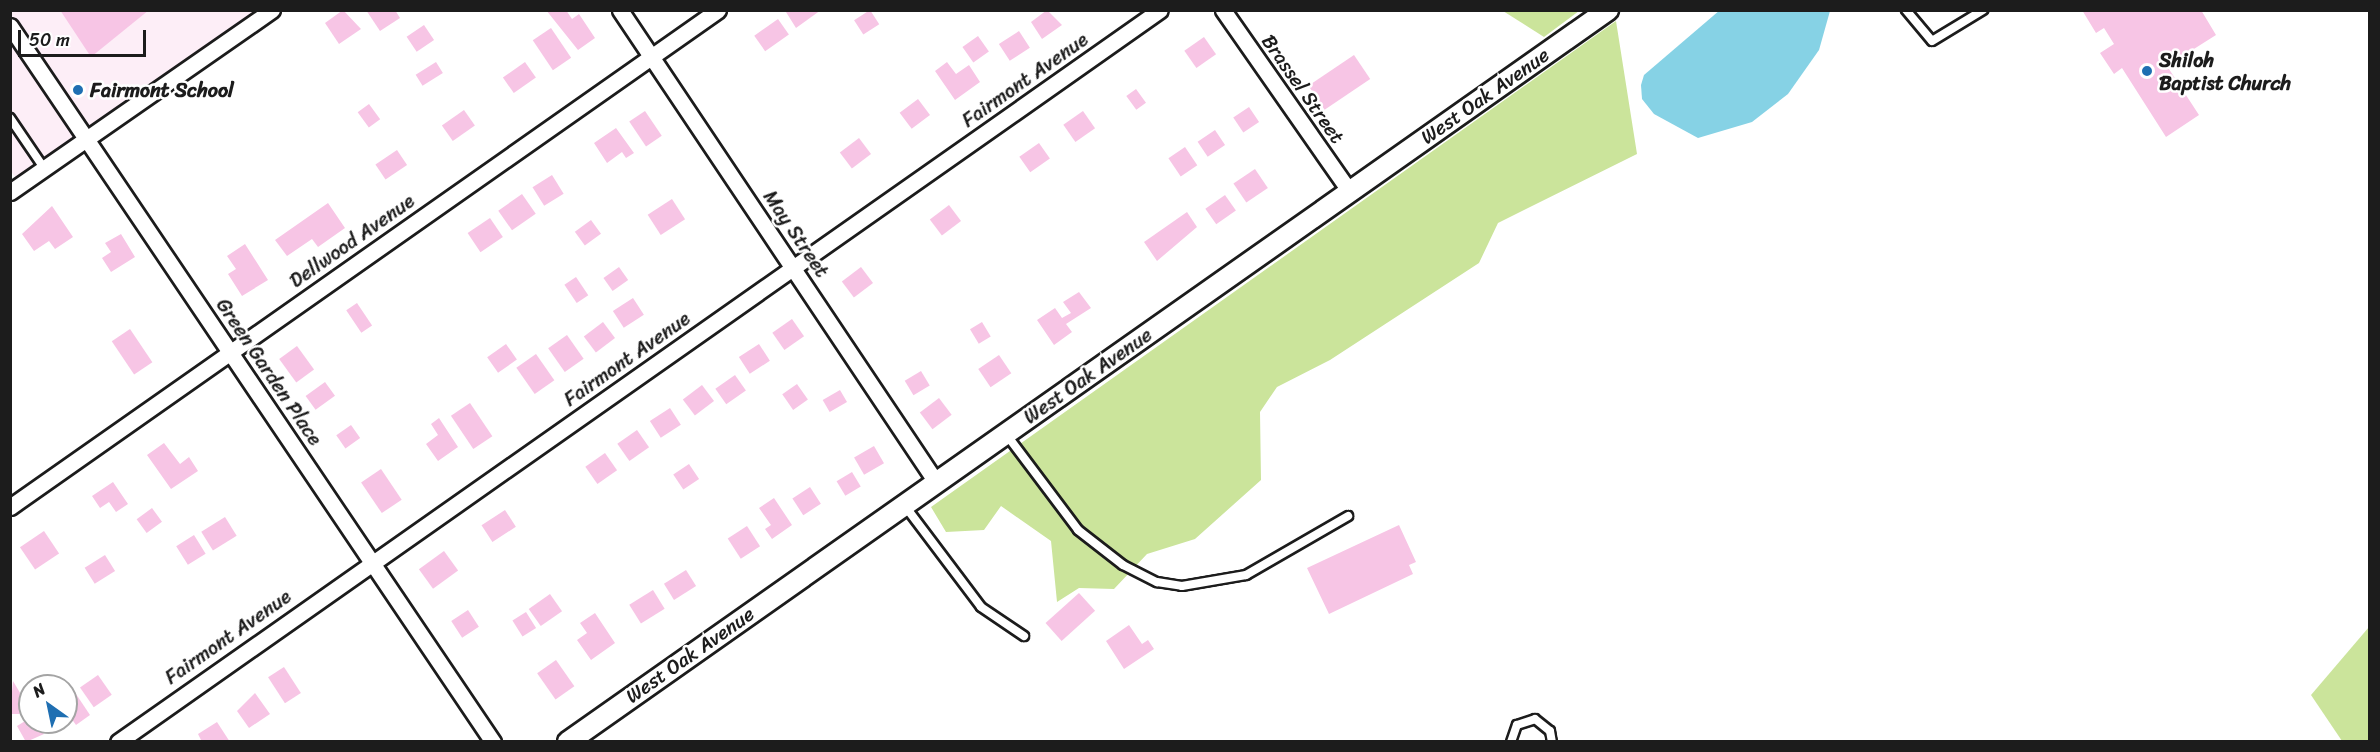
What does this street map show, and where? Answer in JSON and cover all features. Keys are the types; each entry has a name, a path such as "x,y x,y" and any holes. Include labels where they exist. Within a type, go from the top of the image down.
{"street":[{"path":"10,192 272,10"},
{"name":"May Street","path":"620,10 936,482"},
{"name":"Dellwood Avenue","path":"10,507 718,10"},
{"name":"Fairmont Avenue","path":"118,741 372,561 795,269 1161,10"},
{"name":"Brassel Street","path":"1222,10 1350,192"},
{"name":"West Oak Avenue","path":"568,741 1608,10"},
{"name":"Green Garden Place","path":"10,26 493,741"}],"lane":[{"path":"1906,10 1932,41 1983,10"},
{"path":"10,118 45,168"},
{"path":"1005,433 1078,530 1123,564 1157,582 1182,586 1246,575 1348,516"},
{"path":"904,504 981,607 1024,636"},
{"path":"1511,741 1517,725 1535,719 1550,731 1552,741"}],"shaded area":[{"name":"Fairmont School","path":"10,11 259,11 18,181 10,170"}],"green space":[{"path":"1503,11 1579,11 1544,37"},
{"path":"1616,21 1637,154 1498,223 1479,263 1330,360 1277,387 1260,412 1261,480 1195,539 1147,554 1114,589 1079,588 1057,602 1051,541 1001,506 984,530 946,532 931,507"},
{"path":"2369,627 2369,741 2342,741 2311,695"}],"water":[{"path":"1720,10 1830,11 1819,50 1788,94 1752,122 1698,138 1654,114 1642,99 1641,85 1644,75"}],"building":[{"path":"60,10 149,10 91,57"},
{"path":"343,10 361,29 339,44 325,23"},
{"path":"366,10 395,10 400,18 380,31"},
{"path":"546,10 566,10 572,19 579,14 595,38 578,50"},
{"path":"788,10 821,10 796,28 786,12"},
{"path":"870,10 879,24 863,35 854,20"},
{"path":"1047,10 1062,25 1042,39 1031,22"},
{"name":"Shiloh Baptist Church","path":"2082,10 2201,10 2216,35 2167,66 2199,115 2166,137 2122,68 2114,74 2100,53 2114,44 2104,28 2096,33"},
{"path":"778,19 789,35 765,51 754,36"},
{"path":"424,25 434,40 417,52 407,37"},
{"path":"551,28 571,58 553,70 533,40"},
{"path":"1019,31 1030,48 1010,61 999,44"},
{"path":"978,36 989,52 973,62 962,47"},
{"path":"1204,37 1216,54 1196,68 1184,51"},
{"path":"1354,55 1370,79 1325,110 1308,86"},
{"path":"436,62 443,73 423,86 416,75"},
{"path":"525,62 536,78 514,93 503,77"},
{"path":"947,62 956,74 969,65 980,82 955,100 935,71"},
{"path":"1136,89 1146,103 1136,110 1126,96"},
{"path":"918,99 930,115 912,129 900,113"},
{"path":"369,104 380,119 369,128 358,112"},
{"path":"1249,107 1259,122 1243,133 1233,118"},
{"path":"464,110 475,126 453,141 442,125"},
{"path":"645,111 662,136 646,146 629,122"},
{"path":"1083,111 1095,128 1075,142 1063,125"},
{"path":"616,128 634,153 626,158 622,152 607,163 594,143"},
{"path":"1215,130 1225,145 1208,157 1198,142"},
{"path":"859,138 871,154 852,168 840,152"},
{"path":"1039,143 1050,159 1030,172 1019,157"},
{"path":"1185,147 1197,165 1181,176 1168,158"},
{"path":"397,150 407,165 386,179 375,165"},
{"path":"1255,169 1268,188 1246,203 1233,184"},
{"path":"552,175 564,194 544,206 532,187"},
{"path":"522,194 536,214 512,230 498,211"},
{"path":"1225,195 1236,211 1216,224 1205,209"},
{"path":"672,199 685,219 661,235 648,215"},
{"path":"328,203 345,228 318,247 312,239 287,256 275,240"},
{"path":"949,205 961,221 942,235 930,219"},
{"path":"52,206 73,237 55,249 49,241 34,251 22,234"},
{"path":"1187,212 1197,227 1157,261 1144,242"},
{"path":"490,218 503,237 480,252 468,233"},
{"path":"591,220 601,234 585,246 575,232"},
{"path":"121,234 135,257 111,272 102,258 111,252 105,243"},
{"path":"245,244 268,280 242,296 228,274 236,269 227,256"},
{"path":"619,267 628,280 613,291 603,278"},
{"path":"861,267 873,283 854,297 842,281"},
{"path":"576,277 588,295 577,303 564,285"},
{"path":"1079,292 1091,308 1066,324 1072,332 1054,345 1037,320 1055,308 1062,318 1071,313 1063,302"},
{"path":"633,298 644,315 624,328 613,311"},
{"path":"357,303 372,325 361,333 346,310"},
{"path":"792,319 804,336 784,350 772,333"},
{"path":"603,322 615,338 596,352 584,336"},
{"path":"982,322 991,337 979,344 970,329"},
{"path":"130,329 152,362 134,374 112,341"},
{"path":"567,335 584,359 565,372 548,348"},
{"path":"506,344 517,360 498,373 487,357"},
{"path":"759,344 770,361 750,374 739,357"},
{"path":"297,346 314,369 296,382 279,359"},
{"path":"536,354 554,380 535,394 516,368"},
{"path":"999,355 1011,373 991,387 978,369"},
{"path":"921,371 930,386 913,395 905,381"},
{"path":"735,375 746,391 726,404 715,389"},
{"path":"325,382 335,396 316,410 306,396"},
{"path":"797,384 808,400 793,410 782,394"},
{"path":"702,385 714,401 695,415 683,399"},
{"path":"840,390 847,402 830,412 823,400"},
{"path":"939,398 952,415 932,429 920,412"},
{"path":"470,403 492,436 473,449 451,416"},
{"path":"670,408 681,425 661,438 650,421"},
{"path":"439,418 458,447 438,461 426,444 438,435 431,424"},
{"path":"351,425 360,438 345,448 336,435"},
{"path":"637,430 649,447 629,461 617,444"},
{"path":"164,443 180,464 189,457 198,471 171,489 147,455"},
{"path":"874,446 884,463 864,475 854,458"},
{"path":"605,453 617,470 597,484 585,467"},
{"path":"689,464 699,479 683,490 673,475"},
{"path":"381,469 402,500 382,513 361,482"},
{"path":"852,472 861,487 845,496 837,481"},
{"path":"113,482 128,504 116,512 109,502 100,508 92,496"},
{"path":"810,487 821,504 803,515 792,498"},
{"path":"774,498 792,525 772,539 765,529 771,525 759,508"},
{"path":"152,508 162,522 147,533 137,519"},
{"path":"505,510 516,527 492,542 482,525"},
{"path":"225,517 237,536 213,550 201,532"},
{"path":"1399,525 1416,562 1409,565 1413,574 1329,614 1307,568"},
{"path":"747,526 760,546 741,559 728,539"},
{"path":"44,531 59,553 35,570 20,547"},
{"path":"194,535 206,554 188,565 176,546"},
{"path":"444,551 458,570 433,589 419,569"},
{"path":"105,555 115,571 95,584 85,568"},
{"path":"686,570 696,586 674,600 664,584"},
{"path":"653,590 665,609 641,623 629,605"},
{"path":"1079,593 1095,611 1062,641 1046,623"},
{"path":"550,594 562,611 541,626 529,609"},
{"path":"468,610 479,627 462,638 451,621"},
{"path":"526,612 536,628 522,637 512,620"},
{"path":"595,613 615,643 591,660 577,640 587,633 580,623"},
{"path":"1129,625 1142,644 1148,640 1154,649 1124,669 1106,641"},
{"path":"556,660 574,686 556,699 537,673"},
{"path":"284,667 301,693 285,703 268,677"},
{"path":"98,675 112,695 94,707 80,688"},
{"path":"13,681 18,689 18,714 10,714"},
{"path":"255,693 270,714 249,728 237,711"},
{"path":"78,697 90,715 78,724"},
{"path":"217,722 230,742 202,742 198,734"},
{"path":"22,734 44,734 26,742"}],"place":[{"name":"Shiloh Baptist Church","path":"2147,71"},
{"name":"Fairmont School","path":"78,90"}]}
